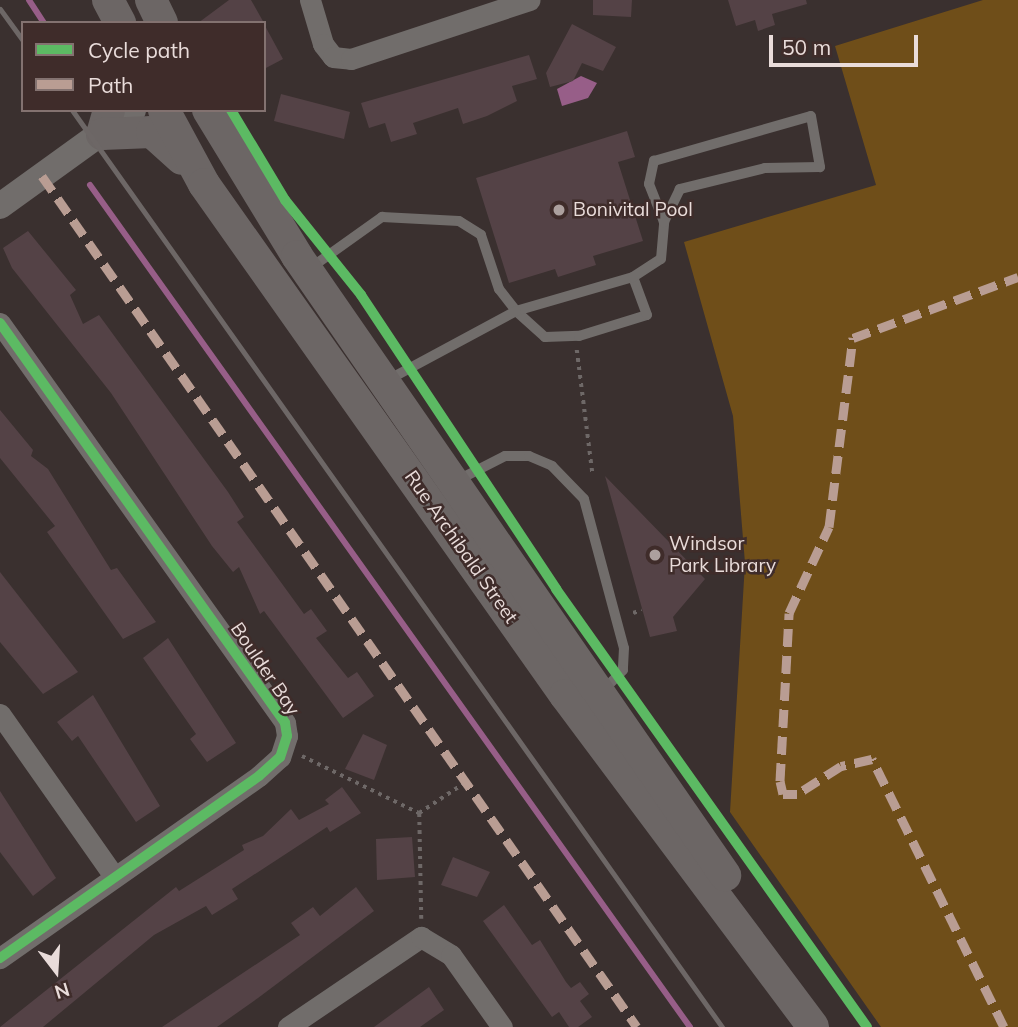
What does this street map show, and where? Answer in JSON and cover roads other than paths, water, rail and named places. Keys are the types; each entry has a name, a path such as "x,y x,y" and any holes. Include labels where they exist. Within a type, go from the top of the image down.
{"main road":[{"path":"102,0 106,21"},
{"path":"108,0 119,21"},
{"path":"151,0 161,21"},
{"name":"Rue Archibald Street","path":"165,112 204,184 565,695 813,1027"},
{"name":"Rue Archibald Street","path":"209,112 308,270 603,691 734,889 775,973"},
{"path":"106,122 152,132 204,184"}],"street":[{"path":"310,0 323,44 333,57 351,60 529,0"},
{"path":"0,206 106,122 128,112"},
{"name":"Boulder Bay","path":"0,323 285,723 285,748 259,776 0,958"},
{"path":"0,715 114,876"},
{"path":"288,1027 421,937 440,942 502,1027"}],"lane":[{"path":"357,400 387,380 516,311 633,276 661,259 664,222 680,189 765,167 820,167 811,116 654,161 649,184 664,222"},
{"path":"308,270 382,216 459,221 481,235 499,289 516,311 545,337 579,336 647,315 633,276"},
{"path":"456,481 505,456 529,456 552,466 584,499 624,648 623,670 603,691 565,695"}],"waterway":[{"path":"29,0 43,21"},
{"path":"90,185 690,1027"}],"railway":[{"path":"0,9 21,38"},
{"path":"73,112 722,1027"}],"place":[{"name":"Bonivital Pool","path":"559,210"},
{"name":"Windsor Park Library","path":"655,555"}]}
